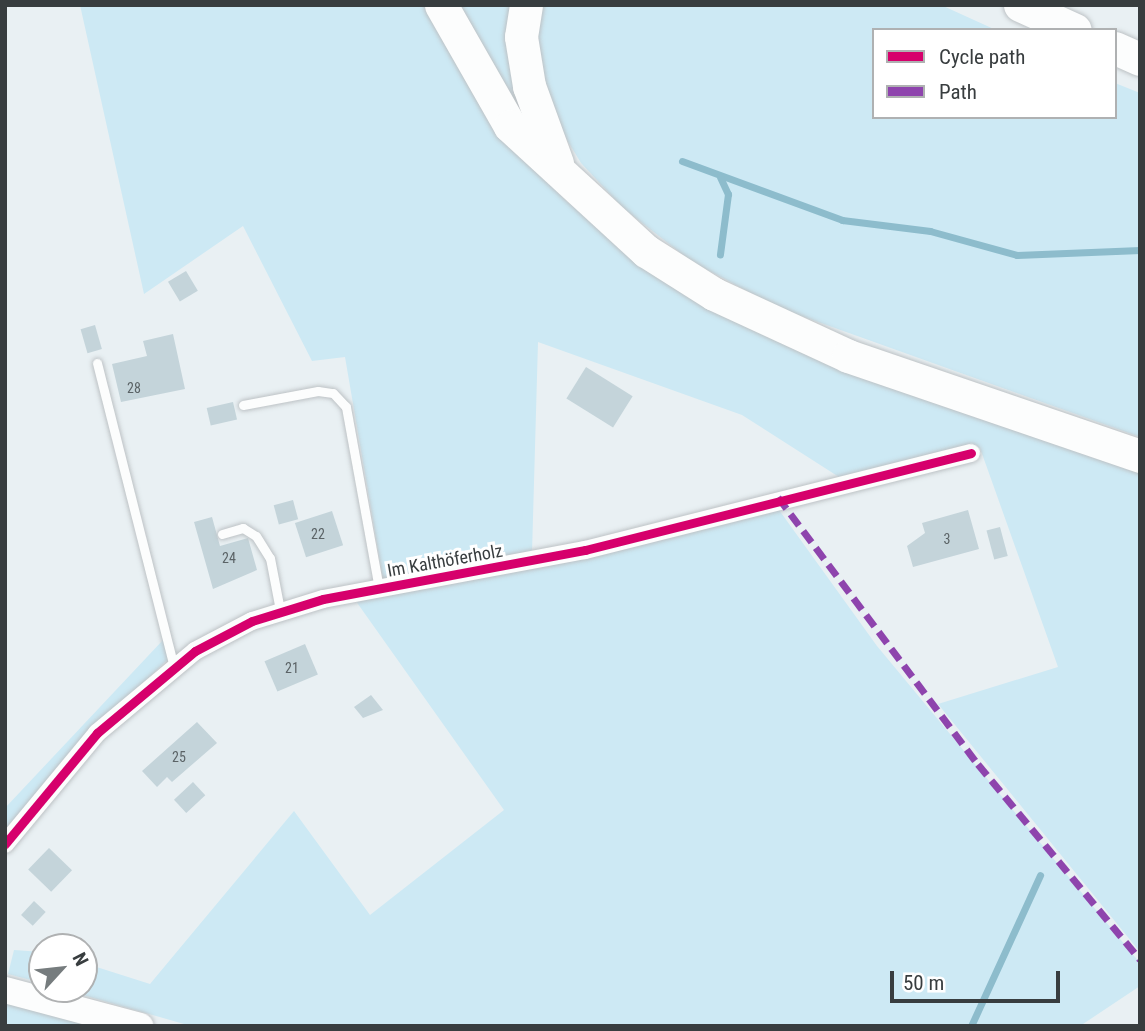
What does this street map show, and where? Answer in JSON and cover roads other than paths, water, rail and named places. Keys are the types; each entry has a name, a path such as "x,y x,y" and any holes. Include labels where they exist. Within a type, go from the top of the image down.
{"highway":[{"path":"442,5 478,79 510,126 646,251 769,321 859,360 1140,456"},
{"path":"526,5 521,37 529,86 564,178"},
{"path":"1020,5 1071,28"},
{"path":"1117,49 1140,59"}],"main road":[{"path":"5,990 140,1026"}],"street":[{"name":"Im Kalthöferholz","path":"5,844 97,733 174,667 280,610 379,588 532,562 971,453"}],"lane":[{"path":"97,363 174,667"},
{"path":"243,405 318,391 333,393 345,407 379,588"},
{"path":"222,534 243,528 256,536 270,558 280,610"}],"waterway":[{"path":"682,161 842,220 930,231 1017,255 1140,250"},
{"path":"720,177 728,194 720,254"},
{"path":"971,1026 1040,875"}]}
